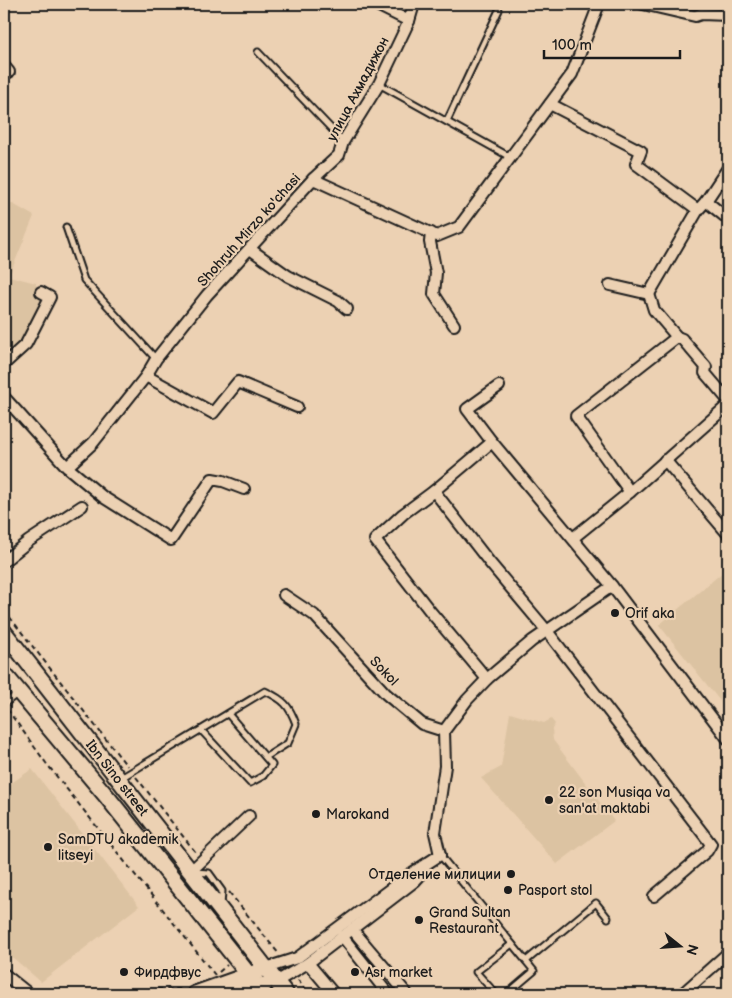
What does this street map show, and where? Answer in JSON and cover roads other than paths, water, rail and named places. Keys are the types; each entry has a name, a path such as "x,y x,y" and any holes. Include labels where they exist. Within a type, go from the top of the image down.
{"main road":[{"name":"Ibn Sino street","path":"4,632 286,994"},
{"name":"Ibn Sino street","path":"4,674 108,798 255,986"},
{"path":"255,986 266,968"},
{"path":"192,991 220,984 255,986 276,982"}],"street":[{"path":"375,4 409,21"},
{"name":"улица Ахмадижон","path":"313,179 339,155 343,142 379,84 409,21 414,4"},
{"path":"454,325 434,294 436,273 430,242 431,234 437,236 459,226 572,74 599,4"},
{"path":"643,4 695,16 700,14 728,15"},
{"path":"550,104 641,151 636,164 698,210"},
{"path":"728,168 698,210 649,294 654,310 706,367 705,373 728,400"},
{"name":"Shohruh Mirzo ko'chasi","path":"67,467 93,443 146,376 156,359 207,296 313,179 431,234"},
{"path":"706,201 728,219"},
{"path":"250,249 288,276 338,301 347,309"},
{"path":"610,285 649,294"},
{"path":"4,364 26,344 50,297 41,292"},
{"path":"630,492 576,416 677,336"},
{"path":"146,376 213,413 238,382 297,407"},
{"path":"499,386 467,409 492,442 612,586 728,739"},
{"path":"4,397 67,467 103,497 171,540 212,479 244,489"},
{"path":"573,538 630,492 728,406"},
{"path":"487,679 430,611 375,540 403,514 434,491 492,442"},
{"path":"665,460 728,534"},
{"path":"434,491 546,631 711,844 707,851 654,896"},
{"path":"4,561 82,506"},
{"path":"440,855 435,833 445,766 444,731 467,700 487,679 546,631 612,586"},
{"name":"Sokol","path":"284,595 314,615 386,694 422,724 444,731"},
{"path":"190,872 249,816"},
{"path":"276,982 308,963 415,881 440,855"},
{"path":"266,968 297,958 440,855"},
{"path":"352,929 408,994"},
{"path":"342,936 388,994"},
{"path":"682,994 728,953"},
{"path":"308,963 334,994"},
{"path":"4,974 29,994"}],"lane":[{"path":"447,121 499,10"},
{"path":"258,52 343,142"},
{"path":"379,84 510,157"},
{"path":"66,227 84,280 156,359"},
{"path":"118,780 265,691 282,699 291,710 296,724 288,743 266,757"},
{"path":"4,705 19,692"},
{"path":"201,730 250,783 263,776 272,765 228,714"},
{"path":"440,855 534,971 507,994"},
{"path":"526,961 596,903 608,918"},
{"path":"496,994 476,972 512,944"}],"place":[{"name":"Orif aka","path":"615,613"},
{"name":"22 son Musiqa va san'at maktabi","path":"549,800"},
{"name":"Marokand","path":"316,814"},
{"name":"SamDTU akademik litseyi","path":"48,847"},
{"name":"Отделение милиции","path":"511,874"},
{"name":"Pasport stol","path":"508,890"},
{"name":"Grand Sultan Restaurant","path":"419,920"},
{"name":"Фирдфвус","path":"124,972"},
{"name":"Asr market","path":"355,972"}]}
